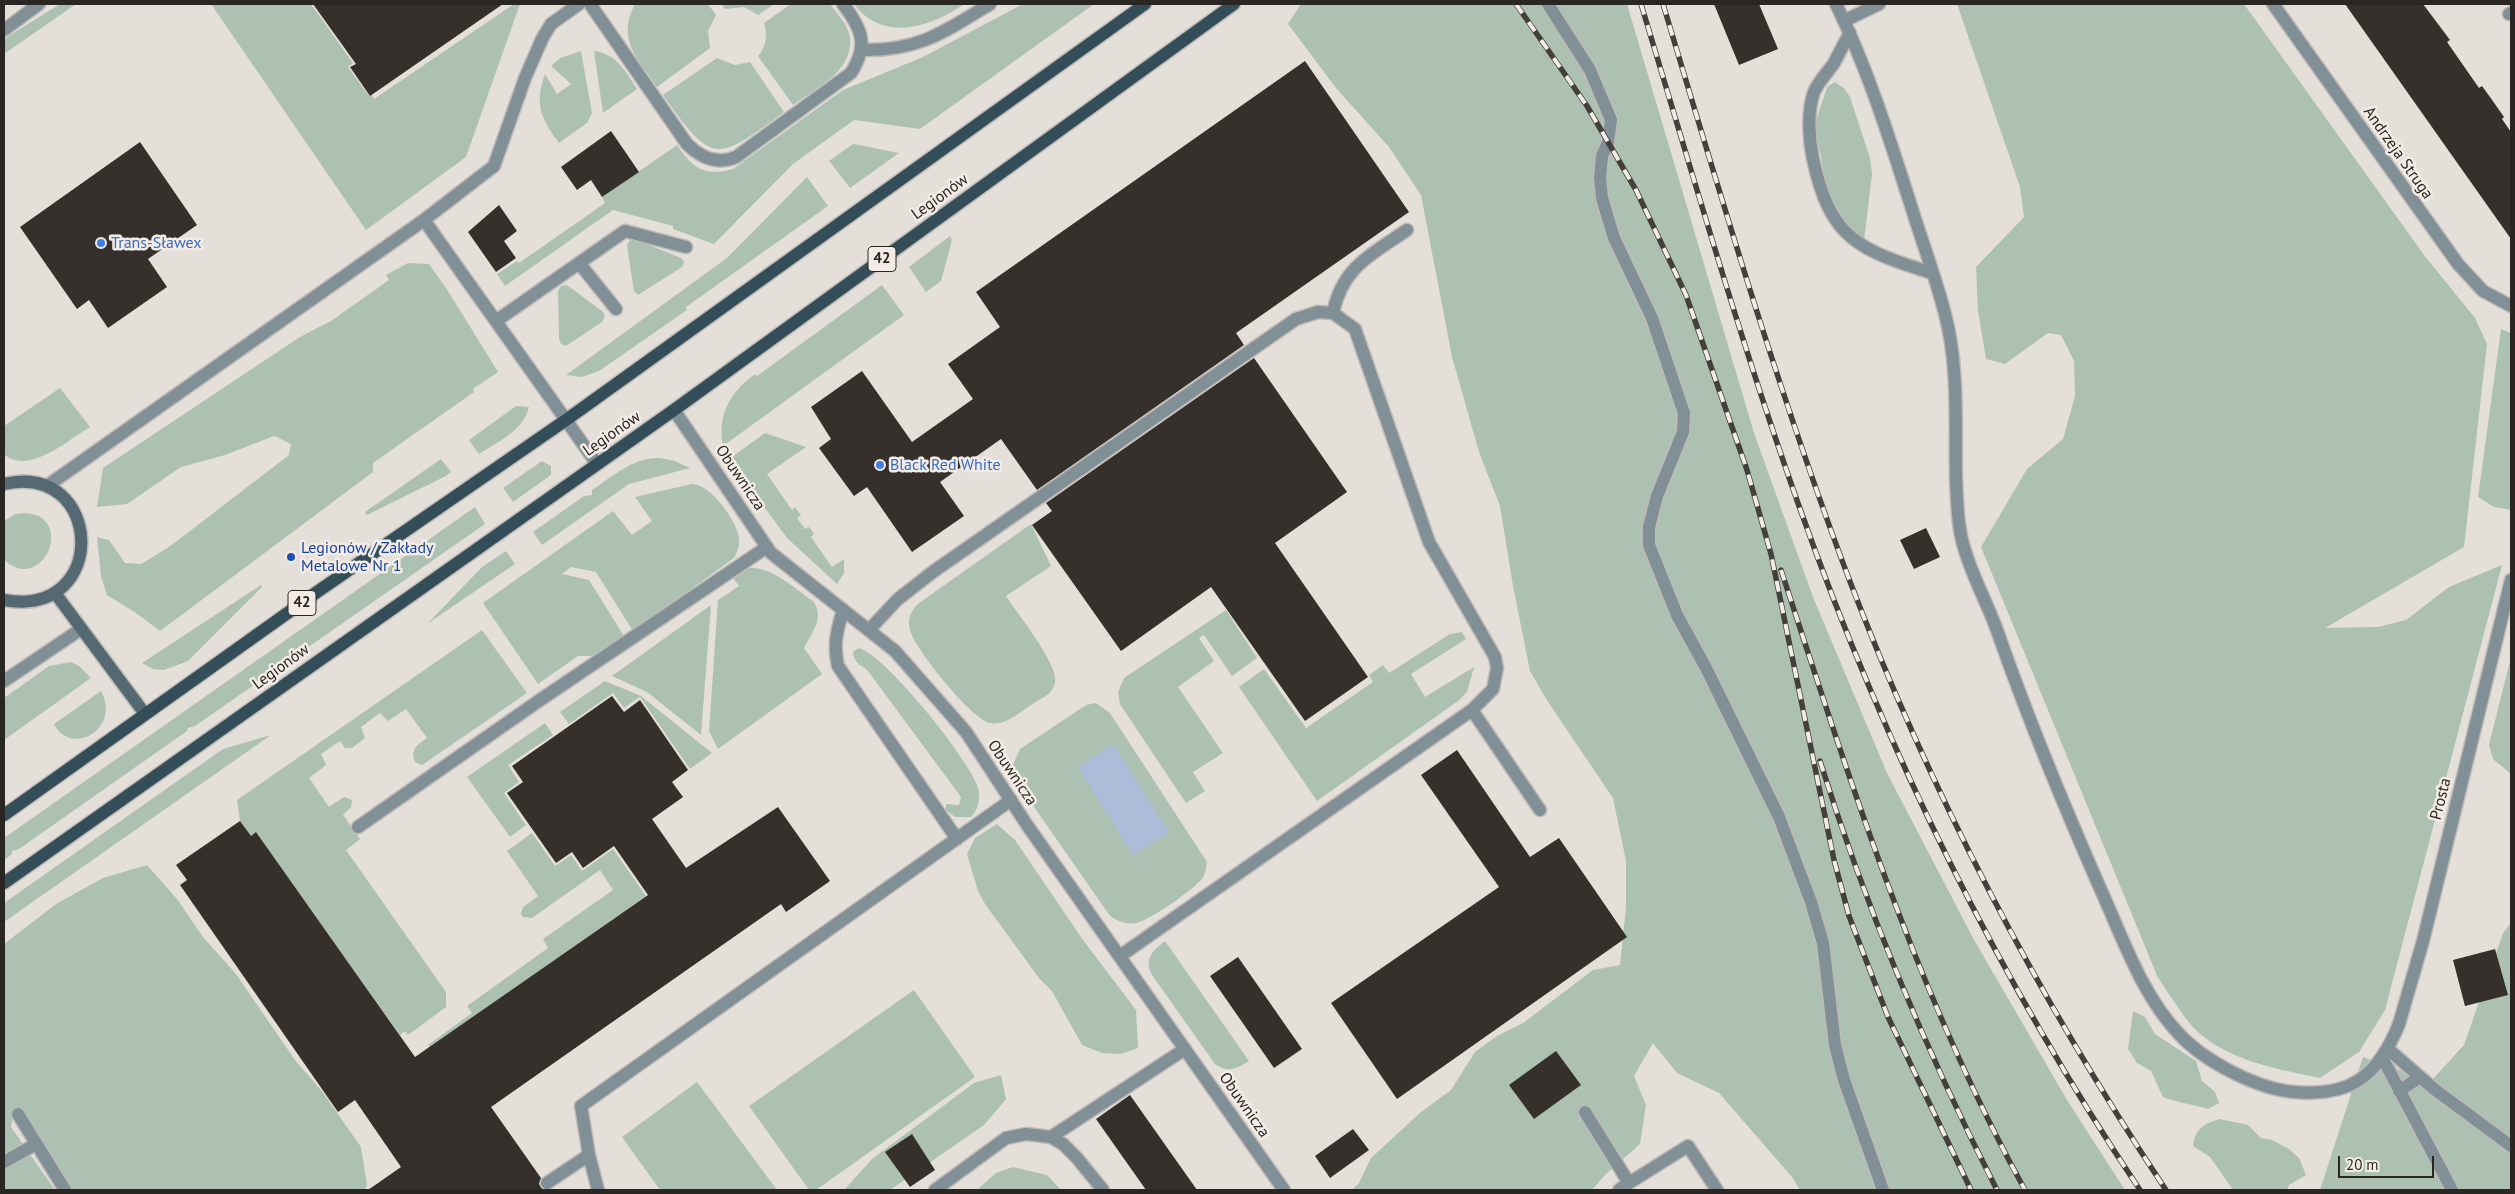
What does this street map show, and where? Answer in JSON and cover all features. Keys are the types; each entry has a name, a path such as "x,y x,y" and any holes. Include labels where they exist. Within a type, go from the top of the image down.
{"main road":[{"name":"42","path":"4,814 566,420 1145,4"},
{"name":"Legionów","path":"4,883 674,410 1234,4"}],"street":[{"path":"4,30 40,4"},
{"path":"47,486 424,220 494,166 525,78 542,39 551,24 579,4"},
{"path":"590,4 687,144 702,156 720,161 736,157 851,73 862,50 859,30 843,4"},
{"path":"862,50 882,50 917,44 934,38 990,4"},
{"path":"1548,4 1590,70 1611,120 1608,142 1602,156 1600,178 1602,198 1614,238 1652,318 1684,413 1683,432 1657,496 1649,527 1649,545 1677,615 1706,668 1779,817 1811,902 1823,943 1835,1045 1861,1133 1882,1190"},
{"path":"1836,4 1847,27 1892,147 1946,317 1954,375 1958,519 1967,557 1998,631 2018,690 2063,806 2138,971 2156,1006 2181,1036 2209,1058 2239,1075 2266,1086 2293,1092 2322,1092 2346,1087 2367,1075 2385,1054"},
{"path":"1878,4 1847,27 1834,63 1814,91 1808,137 1818,184 1836,224 1854,240 1885,258 1932,273"},
{"name":"Andrzeja Struga","path":"2273,4 2458,264 2483,291 2511,306"},
{"path":"424,220 597,464"},
{"path":"496,321 625,230 686,247"},
{"path":"1333,313 1335,299 1347,275 1356,266 1407,230"},
{"path":"579,263 616,309"},
{"path":"869,630 898,599 934,571 1296,319 1318,312 1333,313 1354,330 1429,542 1495,657 1497,668 1493,689 1472,710 1120,956"},
{"name":"Obuwnicza","path":"674,410 771,553 895,651 966,732 1010,800 1284,1190"},
{"path":"4,484 16,481 32,482 47,486 63,497 75,511 83,533 82,557 72,577 55,593 39,601 21,603 4,600"},
{"path":"358,827 548,694 767,546"},
{"name":"Prosta","path":"2385,1054 2399,1024 2423,941 2511,580"},
{"path":"55,593 145,714"},
{"path":"842,610 835,634 834,649 838,666 957,838"},
{"path":"4,681 81,628"},
{"path":"1472,710 1540,810"},
{"path":"595,1189 581,1106 1010,800"},
{"path":"1051,1137 1185,1049"},
{"path":"2385,1054 2420,1077 2511,1146"},
{"path":"2385,1054 2399,1091 2452,1190"},
{"path":"2399,1091 2420,1077"},
{"path":"1585,1112 1624,1187 1688,1146 1717,1190"},
{"path":"18,1114 65,1190"},
{"path":"935,1190 1006,1138 1026,1134 1051,1137 1063,1144 1103,1190"},
{"path":"4,1162 36,1144"},
{"path":"547,1183 589,1155"}],"green space":[{"path":"60,4 76,4 4,54 4,39"},
{"path":"211,4 311,4 353,63 348,67 369,96 372,95 374,99 514,4 520,4 466,157 366,230"},
{"path":"635,4 708,4 716,15 708,31 710,48 657,87 637,58 629,38 630,16"},
{"path":"721,4 774,4 758,15 744,7 725,9"},
{"path":"791,4 830,4 848,29 850,46 847,57 833,76 793,105 758,56 766,41 764,23"},
{"path":"854,4 964,4 937,19 922,24 893,27 879,24 866,16"},
{"path":"1023,4 1094,4 920,129 854,120 793,164 714,244 673,229 673,226 613,210 505,286 497,274 517,261 519,263 605,203 602,197 677,145 688,160 700,169 714,172 733,169 843,90 923,57"},
{"path":"1301,4 1627,4 1754,433 1813,597 1887,773 1973,938 2067,1100 2125,1190 1800,1190 1792,1177 1719,1093 1677,1073 1653,1043 1634,1076 1646,1105 1640,1144 1605,1175 1592,1190 1352,1190 1359,1183 1371,1158 1421,1112 1451,1090 1475,1052 1497,1036 1523,1023 1593,970 1620,965 1626,908 1626,861 1613,798 1548,702 1530,671 1513,586 1500,506 1479,452 1452,357 1421,195 1389,147 1336,88 1288,24"},
{"path":"1957,4 2244,4 2424,255 2475,318 2487,344 2464,547 2325,628 2378,627 2406,620 2449,587 2502,565 2385,1010 2359,1052 2320,1078 2241,1058 2212,1043 2189,1022 2158,978 1981,547 2027,469 2063,439 2075,396 2074,361 2061,335 2048,333 2005,364 1986,359 1978,311 1976,267 2024,217 2020,187"},
{"path":"581,51 592,113 587,123 559,143 541,111 540,94 542,85 545,74 557,94 571,84 551,66 560,58"},
{"path":"594,51 609,56 620,64 637,89 603,113"},
{"path":"717,58 735,65 750,62 784,112 743,140 729,147 717,149 705,145 693,135 663,95"},
{"path":"1835,82 1844,88 1850,97 1870,158 1872,174 1864,241 1845,225 1825,186 1821,156 1816,138 1816,121 1827,87"},
{"path":"853,144 899,153 850,188 829,161"},
{"path":"807,177 828,206 686,307 687,310 599,371 582,377 566,375 727,258"},
{"path":"950,236 952,240 941,281 926,292 909,267"},
{"path":"634,239 681,258 684,262 682,267 638,295 634,291 627,246 629,241"},
{"path":"408,263 429,264 498,372 473,389 474,392 373,463 373,472 160,631 107,595 101,576 97,537 109,540 125,563 141,564 169,547 289,455 291,444 274,436 225,455 181,467 127,504 97,507 103,468 300,337 331,321 389,280 386,275"},
{"path":"567,285 603,312 605,316 602,322 566,346 561,344 559,339 558,291 561,286"},
{"path":"882,285 904,315 723,446 722,424 724,414 727,405 739,388 755,374 757,376"},
{"path":"2501,329 2511,333 2511,510 2494,507 2478,497"},
{"path":"60,388 90,427 48,454 36,459 14,460 4,454 4,426"},
{"path":"516,406 529,407 521,423 509,435 479,454 469,440"},
{"path":"765,433 806,447 767,474 792,510 795,507 801,515 797,518 805,529 809,527 814,534 811,537 832,567 844,559 844,573 837,584 787,538 729,459"},
{"path":"660,458 675,461 690,468 629,484 542,545 533,532 584,496 592,495 592,490 624,468 641,461"},
{"path":"441,459 451,472 446,476 367,515 365,512"},
{"path":"542,461 551,466 551,475 513,502 503,488"},
{"path":"692,484 699,485 715,496 734,523 739,542 734,558 633,631 596,572 571,567 562,574 589,580 624,636 598,656 578,656 538,684 483,603 613,511 632,535 652,521 635,497"},
{"path":"475,507 485,524 195,726 188,728 187,731 19,849 12,851 11,855 4,860 4,838"},
{"path":"26,513 41,518 49,527 51,539 48,551 41,562 31,568 18,568 4,560 4,521 15,514"},
{"path":"1031,524 1051,566 1006,596 1045,652 1055,675 1055,683 1047,695 1013,717 1002,722 990,723 970,710 932,667 914,639 909,626 909,618 919,603"},
{"path":"506,551 515,564 427,624 482,567"},
{"path":"749,568 758,568 775,574 813,601 818,613 818,619 814,631 804,648 822,674 718,749 709,731 718,600 739,586 733,578"},
{"path":"261,585 262,587 188,661 164,670 153,669 142,663"},
{"path":"711,605 701,735 647,692 612,676"},
{"path":"1226,610 1257,658 1232,676 1204,635 1199,638 1214,661 1178,687 1223,753 1193,772 1205,791 1186,803 1120,704 1118,692 1124,678"},
{"path":"482,630 527,693 422,765 415,762 413,754 417,745 427,738 406,709 388,721 380,713 361,727 365,738 352,748 345,748 340,741 321,754 326,765 309,778 329,807 344,797 352,800 351,807 343,815 360,839 346,850 446,992 446,1007 408,1035 405,1031 400,1035 256,832 251,836 240,821 237,800"},
{"path":"1462,632 1466,639 1411,674 1425,697 1474,667 1467,692 1458,701 1317,801 1239,687 1264,669 1306,728 1373,682 1369,675 1383,665 1389,673 1450,634"},
{"path":"859,648 871,655 906,687 942,731 970,771 977,785 979,797 974,814 971,817 955,817 946,810 946,804 959,805 961,797 868,671 857,662 853,652"},
{"path":"2511,657 2511,774 2493,759 2489,745"},
{"path":"71,662 79,666 91,678 4,740 4,698 49,666"},
{"path":"605,681 641,696 712,753 690,769 640,697 624,708 613,693 569,724 560,712"},
{"path":"101,691 106,705 105,717 100,727 91,734 81,738 71,738 61,734 54,724"},
{"path":"1096,703 1110,713 1207,862 1204,875 1192,889 1161,910 1136,923 1123,922 1110,916 1018,784 1012,767 1020,749 1086,705"},
{"path":"545,723 553,735 508,765 519,782 504,793 526,825 510,837 467,777"},
{"path":"271,735 4,922 4,903 223,749"},
{"path":"997,824 1015,840 1083,940 1136,1010 1138,1048 1121,1054 1102,1053 1082,1045 1052,991 1039,978 985,904 978,891 967,854 975,838"},
{"path":"532,833 555,866 571,855 582,871 613,849 646,896 430,1047 428,1045 472,1013 467,1006 548,948 543,939 613,890 600,870 532,918 523,917 521,914 523,907 538,896 507,851"},
{"path":"147,865 177,899 203,937 236,974 295,1060 321,1090 361,1147 367,1185 364,1190 69,1190 27,1115 14,1110 11,1127 55,1190 4,1190 4,944 56,904 103,878"},
{"path":"2511,923 2511,1190 2320,1190 2363,1057 2431,1081 2464,1045 2503,933"},
{"path":"1165,941 1249,1061 1232,1069 1219,1067 1215,1064 1152,975 1149,960 1156,948"},
{"path":"914,990 975,1077 816,1190 809,1190 749,1106"},
{"path":"2133,1011 2145,1017 2155,1034 2196,1061 2202,1081 2215,1092 2219,1103 2208,1109 2163,1097 2151,1071 2137,1063 2128,1049"},
{"path":"1001,1075 1006,1099 984,1125 890,1190 844,1190 872,1159 974,1083"},
{"path":"697,1082 777,1190 660,1190 622,1137"},
{"path":"2220,1119 2248,1125 2261,1138 2272,1140 2289,1149 2299,1158 2306,1175 2289,1185 2287,1190 2233,1190 2210,1157 2193,1146 2196,1135 2201,1128"},
{"path":"1013,1167 1047,1175 1061,1190 977,1190 996,1173"}],"water":[{"path":"1113,744 1169,832 1133,855 1078,767"}],"building":[{"path":"313,4 503,4 370,96 350,67 356,64"},
{"path":"1714,4 1759,4 1778,49 1739,65"},
{"path":"2345,4 2423,4 2450,40 2447,42 2479,88 2482,86 2490,97 2504,117 2502,119 2511,132 2511,239"},
{"path":"1305,61 1409,212 1236,333 1244,345 1037,490 1001,439 940,482 964,516 912,552 867,487 854,496 819,448 831,439 811,407 862,371 912,442 973,399 948,364 1000,327 976,292"},
{"path":"611,131 639,172 602,197 591,180 577,190 561,167"},
{"name":"Trans-Sławex","path":"140,142 197,225 148,259 167,287 108,328 89,300 77,309 20,227"},
{"path":"499,205 517,231 504,241 516,258 496,272 468,232"},
{"path":"1254,358 1347,492 1275,543 1368,677 1305,721 1211,587 1121,651 1032,525 1052,511 1046,503"},
{"path":"1926,528 1940,557 1914,569 1900,540"},
{"path":"612,696 624,712 640,700 688,770 672,782 683,797 652,819 686,868 778,807 830,881 786,912 781,904 491,1107 541,1178 539,1184 543,1190 368,1190 401,1167 355,1100 338,1112 180,885 187,880 176,865 240,821 251,836 256,832 415,1057 648,895 614,846 583,868 572,852 556,863 507,793 523,782 512,766"},
{"path":"1457,750 1530,857 1559,838 1627,937 1397,1099 1331,1003 1499,887 1421,775"},
{"path":"2495,949 2508,995 2465,1006 2453,960"},
{"path":"1238,957 1302,1049 1274,1068 1210,976"},
{"path":"1556,1051 1581,1085 1534,1119 1509,1085"},
{"path":"1130,1095 1197,1190 1146,1190 1096,1119"},
{"path":"1353,1129 1369,1150 1330,1178 1315,1156"},
{"path":"912,1134 935,1170 910,1187 885,1152"}],"railway":[{"path":"1516,4 1587,106 1636,190 1686,295 1747,470 1771,554 1834,860 1849,916 1888,1017 1971,1190"},
{"path":"1641,4 1717,256 1777,444 1832,596 1868,684 1948,858 1992,944 2088,1110 2140,1190"},
{"path":"1663,4 1774,365 1823,508 1881,659 1915,738 1991,894 2074,1044 2166,1190"},
{"path":"1781,570 1860,808 1918,963 1986,1116 2025,1190"},
{"path":"1820,761 1857,871 1922,1033 1997,1190"}],"place":[{"name":"Trans-Sławex","path":"101,243"},
{"name":"Black Red White","path":"880,465"},
{"name":"Legionów / Zakłady Metalowe Nr 1","path":"291,557"}]}
